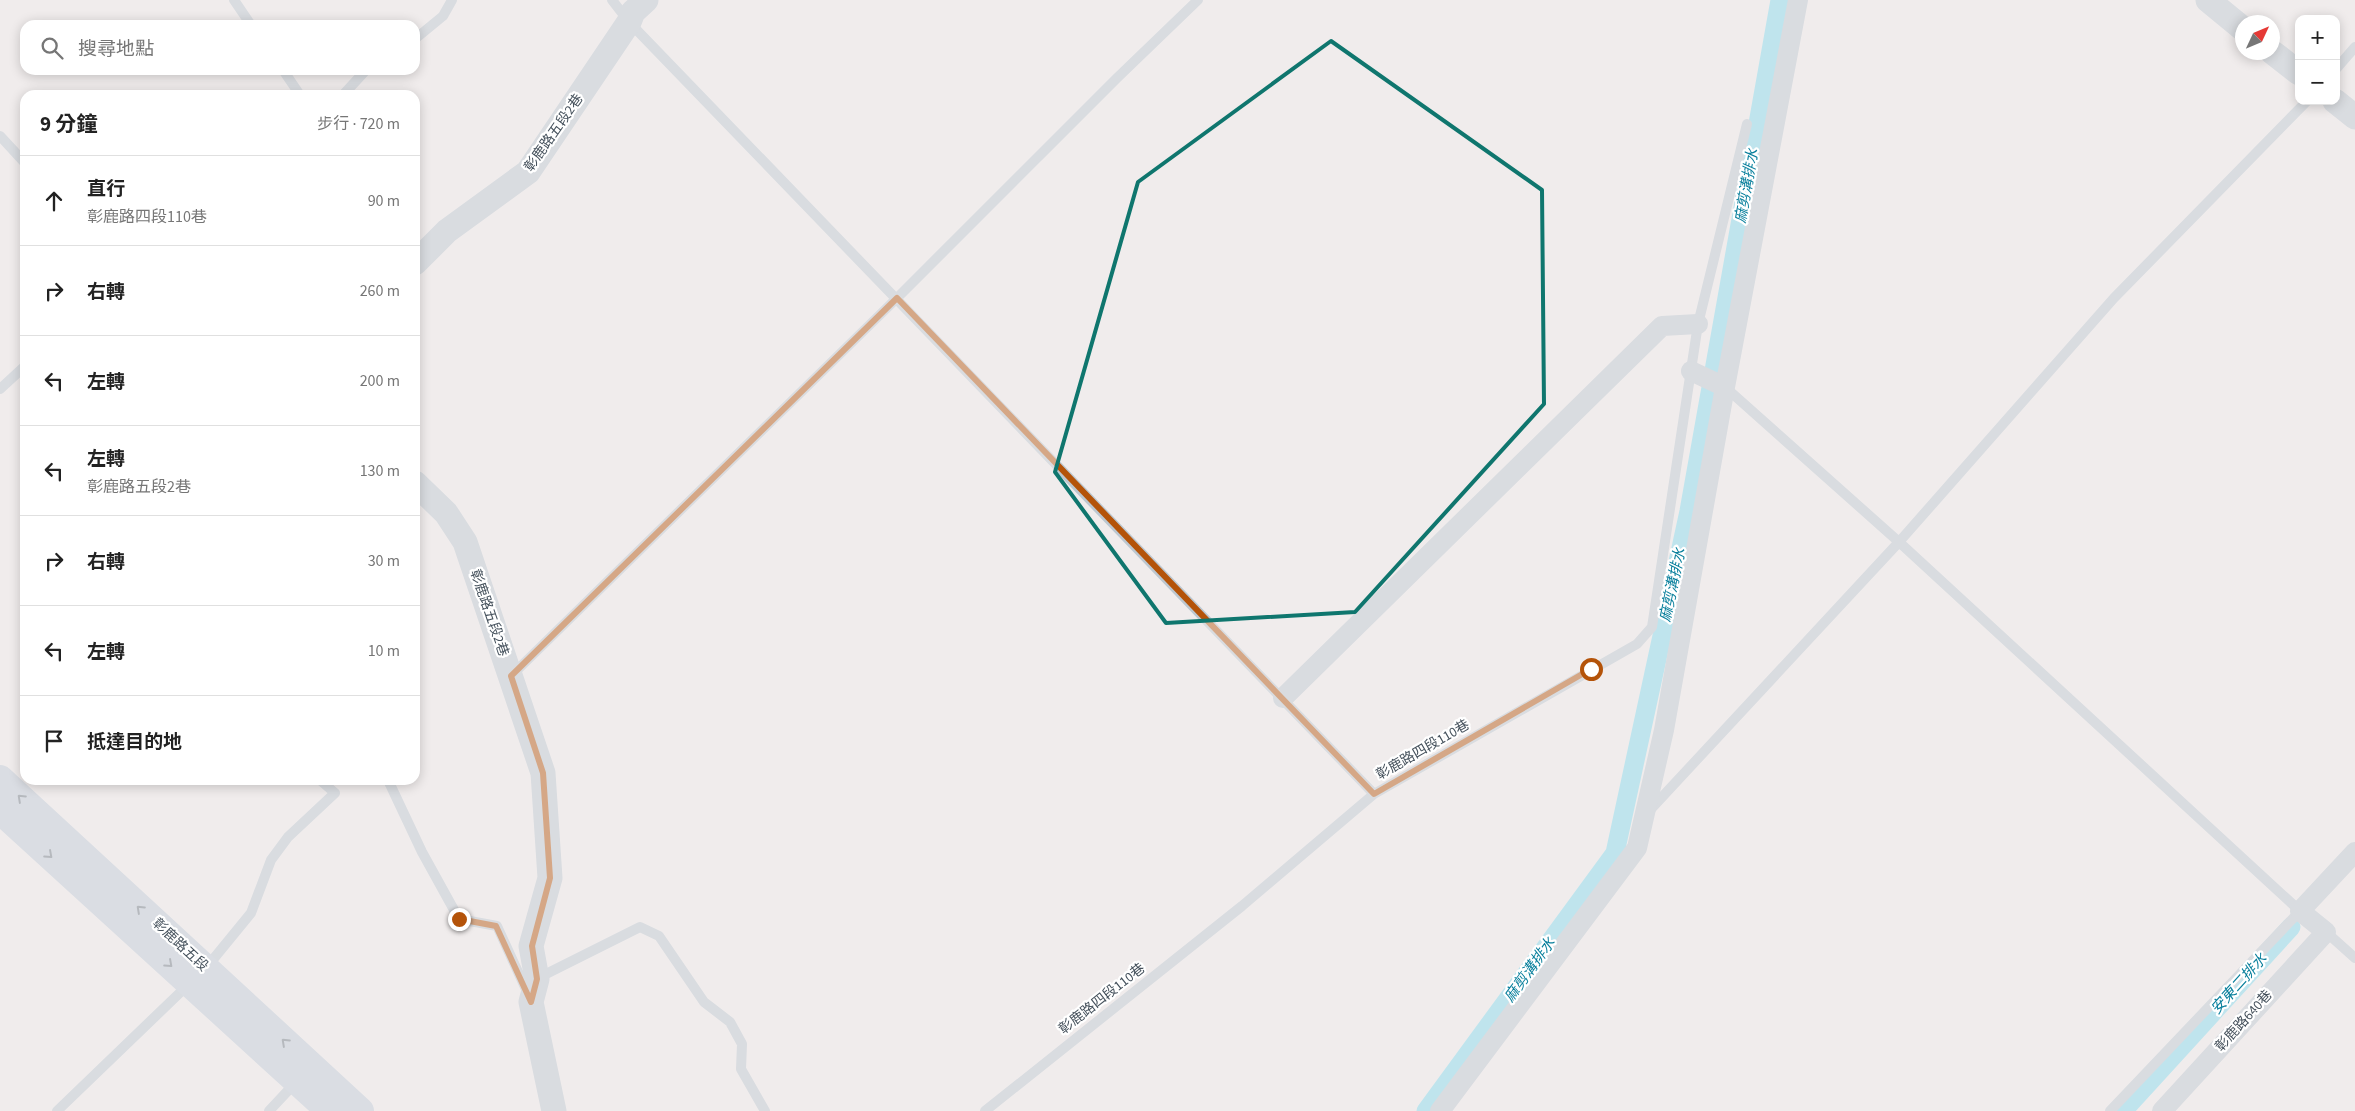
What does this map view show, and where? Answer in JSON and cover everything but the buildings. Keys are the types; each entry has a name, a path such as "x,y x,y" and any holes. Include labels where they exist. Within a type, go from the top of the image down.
{"main road":[{"name":"彰鹿路五段","path":"0,779 198,976 305,1074 360,1111"},
{"name":"彰鹿路五段","path":"0,810 198,976"},
{"name":"彰鹿路五段","path":"305,1074 330,1111"}],"street":[{"name":"彰鹿路五段2巷","path":"420,258 447,231 528,172 629,22 633,12 646,0"},
{"path":"1440,1111 1636,848 1664,730 1725,387 1798,0"},
{"path":"2208,0 2235,22"},
{"path":"2280,58 2295,70"},
{"path":"2340,105 2355,117"},
{"path":"1283,698 1662,326 1698,324"},
{"path":"1690,378 1725,387"},
{"name":"彰鹿路五段2巷","path":"420,488 446,513 465,542 543,773 550,878 532,946 534,990 554,1111"},
{"path":"2326,932 2300,912 2355,852"},
{"name":"彰鹿路640巷","path":"2162,1111 2326,932"}],"lane":[{"path":"234,0 248,20"},
{"path":"420,35 443,16 452,0"},
{"path":"612,0 629,22 1374,794"},
{"path":"511,676 1198,0"},
{"path":"2340,64 2355,47"},
{"path":"286,75 296,90"},
{"path":"348,90 361,75"},
{"path":"1644,817 1899,542 2114,298 2303,105"},
{"name":"彰鹿路四段110巷","path":"984,1111 1242,906 1374,794 1637,644 1652,627 1698,324 1747,124"},
{"path":"0,136 20,158"},
{"path":"0,389 20,371"},
{"path":"1725,387 1899,542 2300,912 2110,1111"},
{"path":"56,1111 198,976 251,913 271,860 288,837 336,793 326,785"},
{"path":"390,785 422,852 459,919 496,926 534,990 640,927 658,936 704,1002 730,1022 742,1044 741,1069 765,1111"},
{"path":"2326,932 2355,958"},
{"path":"269,1111 305,1074"}],"highlighted area":[{"path":"1331,41 1542,190 1544,404 1355,612 1166,623 1055,472 1138,182"}],"waterway":[{"name":"麻剪溝排水","path":"1426,1111 1615,853 1689,511 1780,0"},
{"name":"安東二排水","path":"2123,1111 2291,927"}],"route":[{"path":"459,919 496,926 531,1002 537,979 532,946 550,878 543,773 511,676 897,298 1374,794 1591,669"}]}
